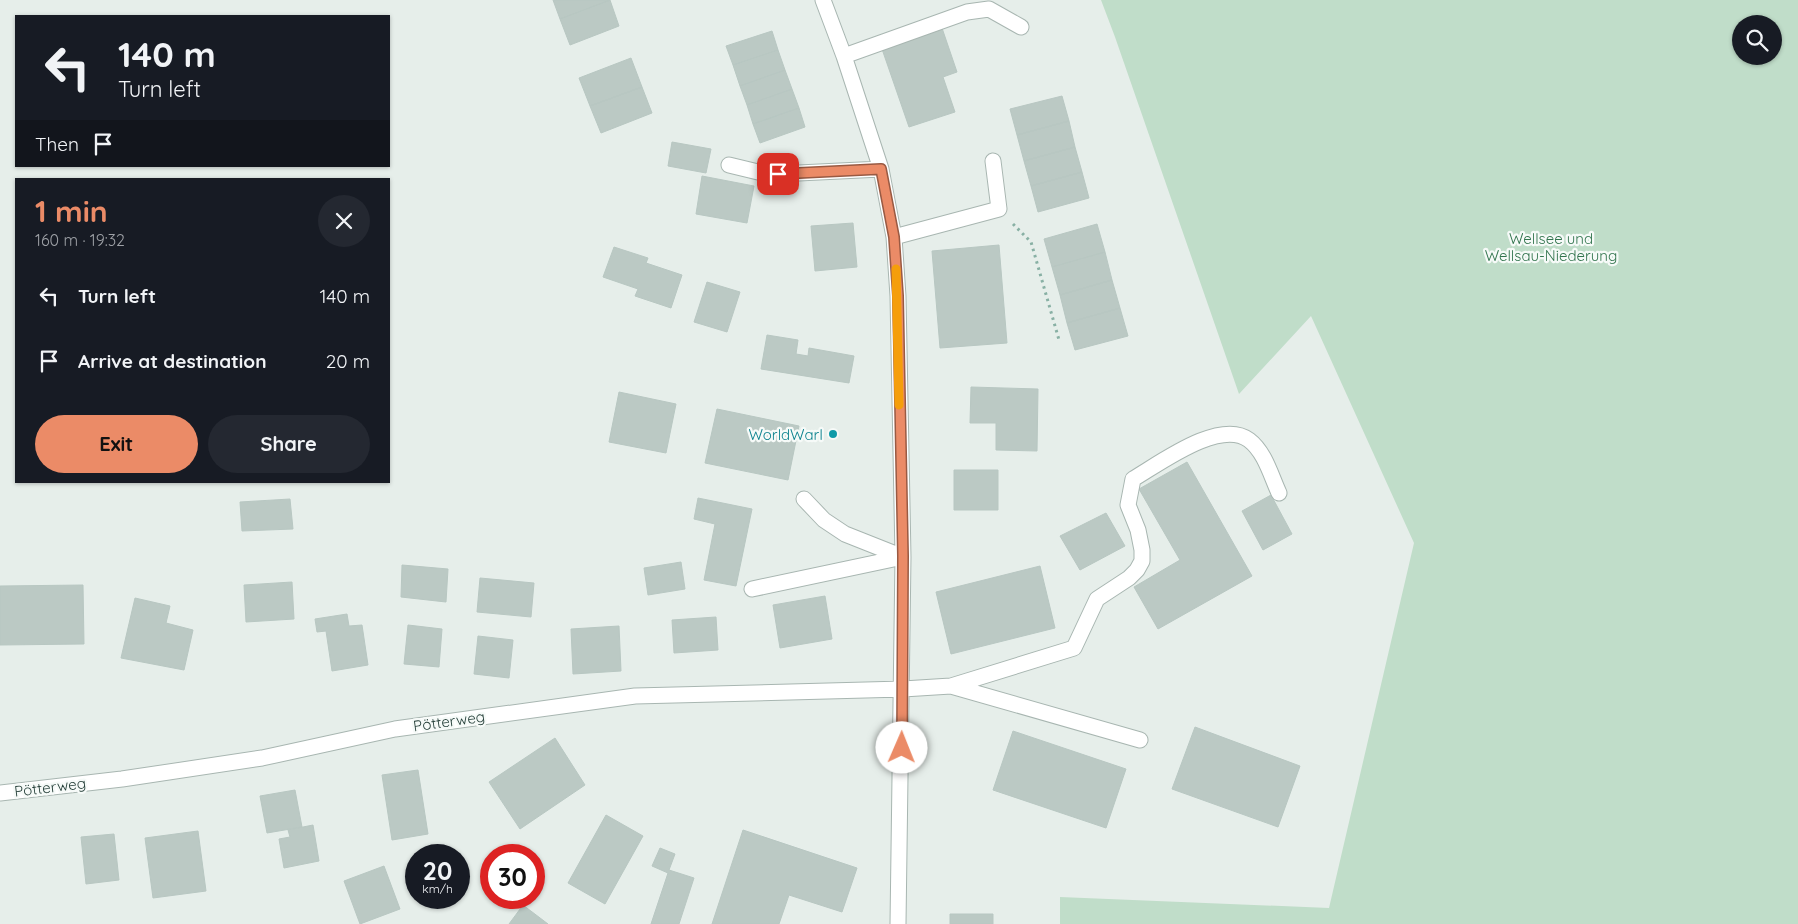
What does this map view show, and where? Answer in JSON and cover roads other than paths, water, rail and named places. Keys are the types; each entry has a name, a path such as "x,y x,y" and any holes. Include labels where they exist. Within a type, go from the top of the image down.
{"street":[{"path":"823,0 844,56 881,169 894,237 898,296 903,556 903,689 898,924"},
{"path":"844,56 967,12 989,9 1021,27"},
{"path":"894,237 999,209 993,161"},
{"path":"730,165 758,172 778,174 881,169"},
{"path":"951,686 1074,648 1097,599 1129,578 1142,561 1138,530 1128,505 1134,479 1142,474 1202,439 1227,433 1247,438 1254,445 1261,454 1279,493"},
{"path":"804,499 824,520 845,534 903,556"},
{"path":"752,589 903,556"},
{"path":"951,686 1140,740"},
{"name":"Pötterweg","path":"0,793 122,779 262,758 395,729 635,696 951,686"}],"place":[{"name":"WorldWarI","path":"833,434"}],"park label":[{"name":"Wellsee und Wellsau-Niederung","path":"1551,246"}]}
